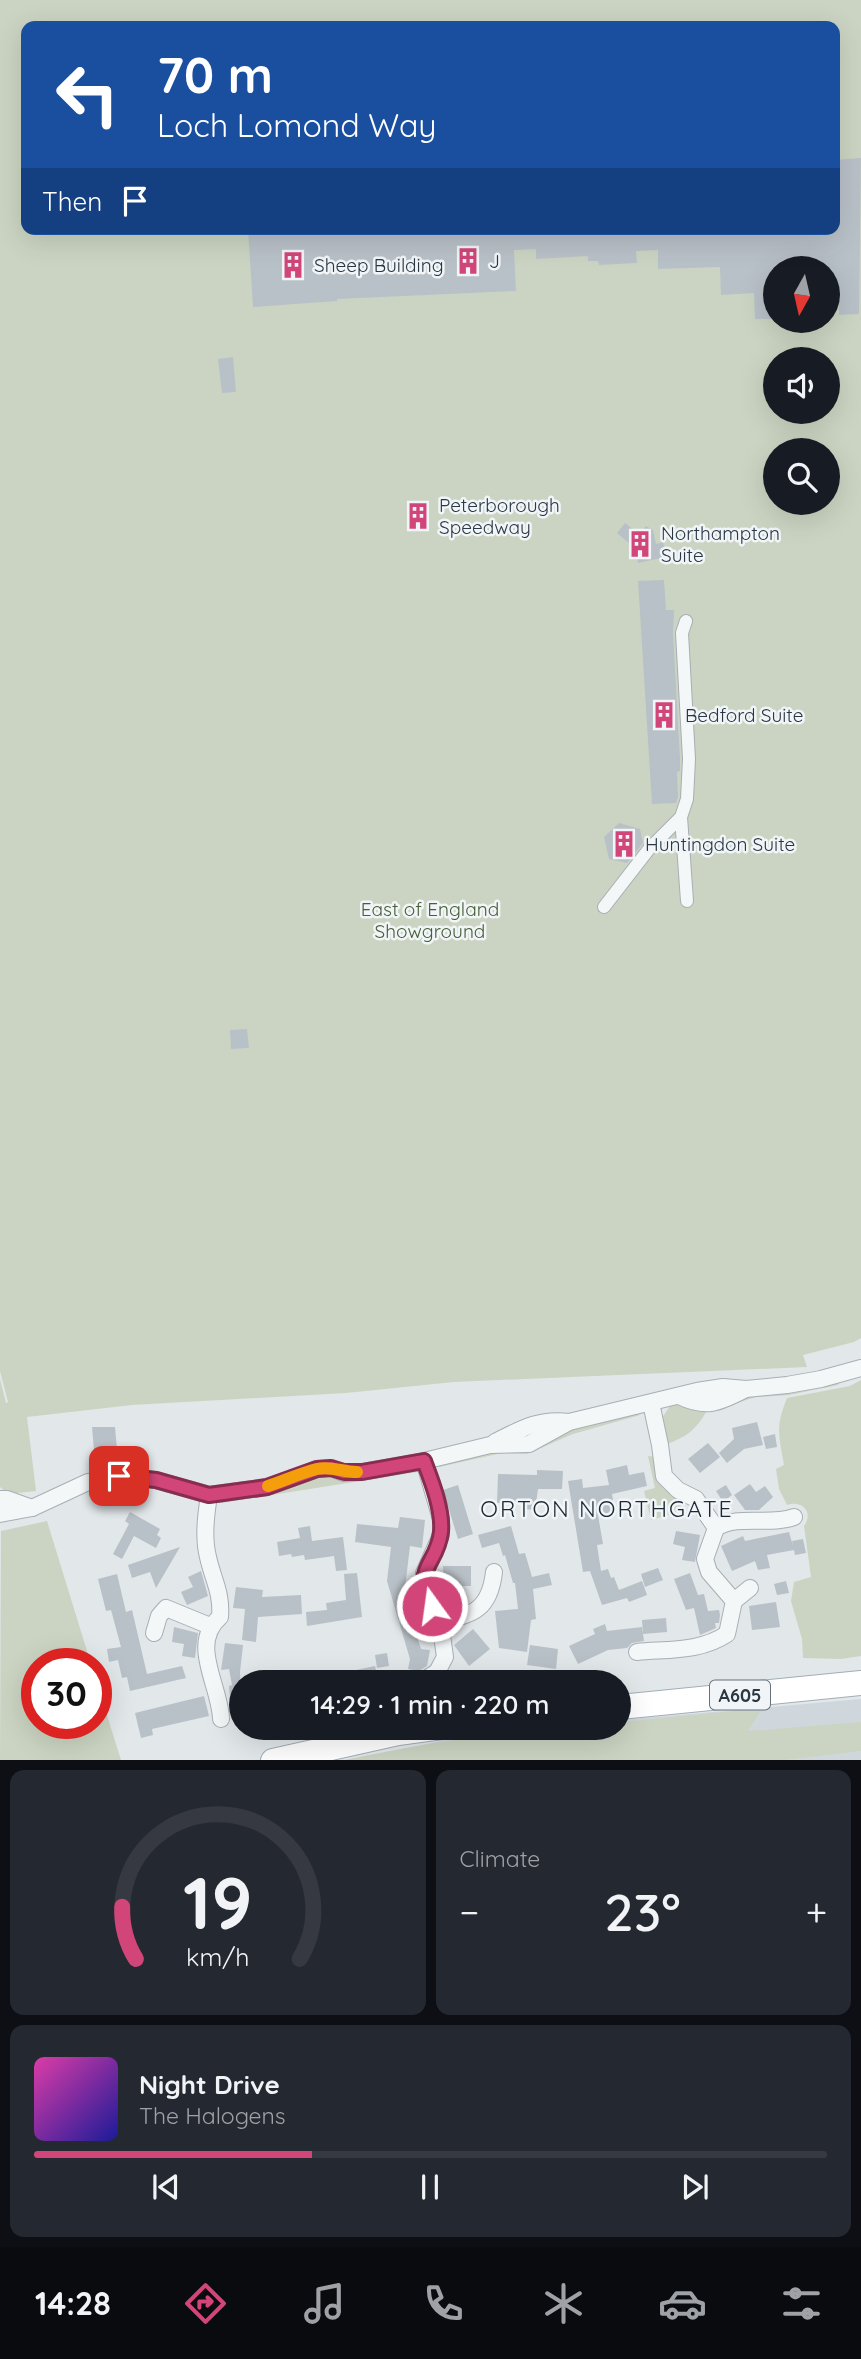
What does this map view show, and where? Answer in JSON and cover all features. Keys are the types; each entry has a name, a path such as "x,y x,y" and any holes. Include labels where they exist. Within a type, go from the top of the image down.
{"main road":[{"name":"A605","path":"631,1706 861,1682"},
{"path":"273,1760 369,1740"}],"street":[{"path":"686,621 682,633 689,759 687,799 681,817 687,901"},
{"path":"604,907 649,849 681,817"},
{"path":"0,1514 32,1508 88,1482 119,1476 156,1480 209,1495 267,1487 317,1469 362,1472 424,1461 489,1445 528,1444 553,1433 569,1422 697,1391 723,1387 746,1389 821,1379 861,1368"},
{"path":"651,1403 663,1476 678,1490 696,1499 716,1528"},
{"path":"424,1461 441,1519 440,1535 424,1573 425,1590 440,1621 446,1657 438,1670"},
{"path":"209,1495 205,1535 207,1556 221,1600 220,1617 210,1626 205,1644 221,1707 221,1719"},
{"path":"0,1499 32,1508"},
{"path":"734,1601 709,1572 705,1559 716,1528 726,1522 767,1522 794,1517"},
{"path":"440,1621 466,1617 483,1605 492,1589 494,1572"},
{"path":"637,1652 674,1651 719,1640 727,1634 734,1601 750,1588"},
{"path":"154,1633 159,1616 166,1608 210,1626"}],"shaded area":[{"path":"861,1699 861,1760 350,1760 445,1740 631,1740 631,1719"}],"green space":[{"name":"East of England Showground","path":"0,0 861,0 861,1338 803,1355 807,1367 454,1382 346,1393 132,1405 27,1417 36,1491 8,1494 0,1487 0,1379 6,1403 8,1402 0,1371"},
{"path":"861,1380 861,1656 841,1659 803,1658 802,1639 791,1601 794,1582 811,1577 804,1526 808,1516 802,1506 787,1505 779,1489 776,1469 784,1465 779,1424 787,1398 850,1386"},
{"path":"840,1382 838,1385 789,1395 756,1397 706,1412 690,1432 667,1444 662,1418 670,1406"},
{"path":"636,1413 640,1415 573,1434 527,1454 502,1453 439,1467 442,1461"},
{"path":"648,1456 656,1457 686,1501 675,1513 651,1520 644,1491 655,1488"},
{"path":"411,1470 418,1472 221,1503 222,1500 322,1476 348,1478"},
{"path":"47,1521 86,1648 21,1648 21,1739 112,1739 112,1731 121,1760 0,1760 1,1531"},
{"path":"734,1711 761,1711 748,1731 861,1722 861,1751 784,1760 345,1760 456,1740 631,1740 631,1721"}],"building":[{"path":"861,158 859,314 840,315 840,256 763,256 763,319 755,319 754,293 721,295 720,267 658,269 658,250 636,251 637,263 599,265 598,261 588,261 588,256 536,259 536,249 514,250 516,291 337,299 253,307 248,235 840,235 840,160"},
{"path":"233,357 236,392 222,393 218,359"},
{"name":"Northampton Suite","path":"625,523 639,534 646,526 653,530 656,544 663,542 666,557 638,563 635,548 617,533"},
{"path":"664,580 666,610 674,610 680,771 677,772 676,803 652,804 638,581"},
{"name":"Huntingdon Suite","path":"619,823 640,829 643,843 627,863 609,859 604,837"},
{"path":"247,1029 249,1048 231,1049 230,1030"},
{"path":"757,1422 763,1445 744,1449 727,1463 719,1453 734,1439 732,1428"},
{"path":"92,1427 115,1427 117,1450 94,1451"},
{"path":"775,1434 777,1447 766,1449 763,1437"},
{"path":"708,1443 720,1457 700,1473 688,1459"},
{"path":"627,1465 629,1475 644,1472 647,1486 612,1494 615,1513 598,1515 603,1544 597,1545 601,1571 608,1569 619,1590 642,1581 647,1595 629,1602 627,1598 602,1605 590,1571 583,1572 568,1481 582,1479 583,1488 609,1485 606,1470"},
{"path":"537,1470 563,1471 562,1489 538,1489 535,1510 523,1509 523,1504 497,1503 498,1474 537,1475"},
{"path":"750,1484 756,1492 765,1486 773,1497 759,1510 745,1510 734,1495"},
{"path":"458,1485 473,1534 458,1539 443,1490"},
{"path":"726,1485 732,1495 723,1502 716,1491"},
{"path":"130,1512 160,1529 157,1535 161,1538 156,1548 134,1536 122,1559 113,1554 129,1524 125,1521"},
{"path":"400,1517 425,1520 422,1548 410,1546 405,1588 408,1607 413,1606 415,1618 421,1617 423,1628 415,1630 421,1649 430,1650 427,1666 421,1670 408,1669 410,1659 387,1581 391,1547 355,1542 357,1524 398,1528"},
{"path":"310,1526 312,1541 343,1537 347,1570 336,1571 334,1556 305,1560 304,1555 279,1556 277,1542 300,1538 298,1528"},
{"path":"511,1526 519,1554 525,1553 532,1577 549,1573 552,1585 533,1589 536,1619 531,1620 527,1652 499,1648 495,1611 518,1609 515,1583 499,1543 482,1548 478,1535"},
{"path":"676,1531 700,1535 695,1562 682,1560 685,1547 673,1544"},
{"path":"789,1532 793,1546 792,1541 803,1539 806,1553 795,1555 794,1550 767,1555 770,1568 758,1570 755,1561 732,1571 721,1546 743,1536 745,1541"},
{"path":"180,1547 156,1588 150,1572 132,1578 128,1565"},
{"path":"443,1566 471,1566 471,1586 444,1586"},
{"path":"658,1568 663,1580 645,1587 641,1574"},
{"path":"201,1571 208,1596 187,1605 181,1592 193,1587 188,1577"},
{"path":"357,1573 362,1617 307,1626 306,1612 327,1610 326,1603 346,1600 344,1574"},
{"path":"690,1573 698,1595 704,1594 708,1611 719,1610 720,1615 719,1623 715,1623 716,1628 700,1635 694,1608 686,1610 674,1579"},
{"path":"117,1574 126,1612 132,1610 147,1674 182,1666 186,1678 130,1691 127,1677 122,1678 118,1660 112,1661 112,1648 121,1647 111,1610 106,1611 98,1579"},
{"path":"786,1581 789,1593 777,1595 774,1584"},
{"path":"236,1587 263,1590 262,1597 301,1595 302,1614 258,1617 256,1642 242,1640 245,1609 233,1608"},
{"path":"776,1602 780,1627 752,1630 749,1606"},
{"path":"666,1618 667,1632 643,1634 642,1620"},
{"path":"605,1624 607,1631 642,1627 644,1641 632,1643 627,1648 608,1650 578,1664 569,1646 595,1634 593,1629"},
{"path":"174,1627 198,1633 195,1658 182,1656 184,1644 172,1642"},
{"path":"473,1629 490,1649 469,1666 454,1645"},
{"path":"225,1643 243,1645 240,1670 221,1670"},
{"path":"530,1645 558,1649 556,1669 527,1665"},
{"path":"387,1653 389,1666 377,1668 375,1655"},
{"path":"375,1666 376,1670 356,1670"},
{"path":"204,1696 209,1716 152,1729 153,1735 141,1738 135,1713"}],"slow traffic":[{"path":"268,1486 317,1469 357,1472"}],"place":[{"name":"J","path":"468,261"},
{"name":"Sheep Building","path":"293,265"},
{"name":"Peterborough Speedway","path":"418,516"},
{"name":"Northampton Suite","path":"640,544"},
{"name":"Bedford Suite","path":"664,715"},
{"name":"Huntingdon Suite","path":"624,844"}],"district":[{"name":"ORTON NORTHGATE","path":"607,1508"}],"route":[{"path":"119,1476 156,1480 209,1495 267,1487 317,1469 362,1472 424,1461 441,1519 440,1535 424,1573 425,1590 432,1606"}]}
